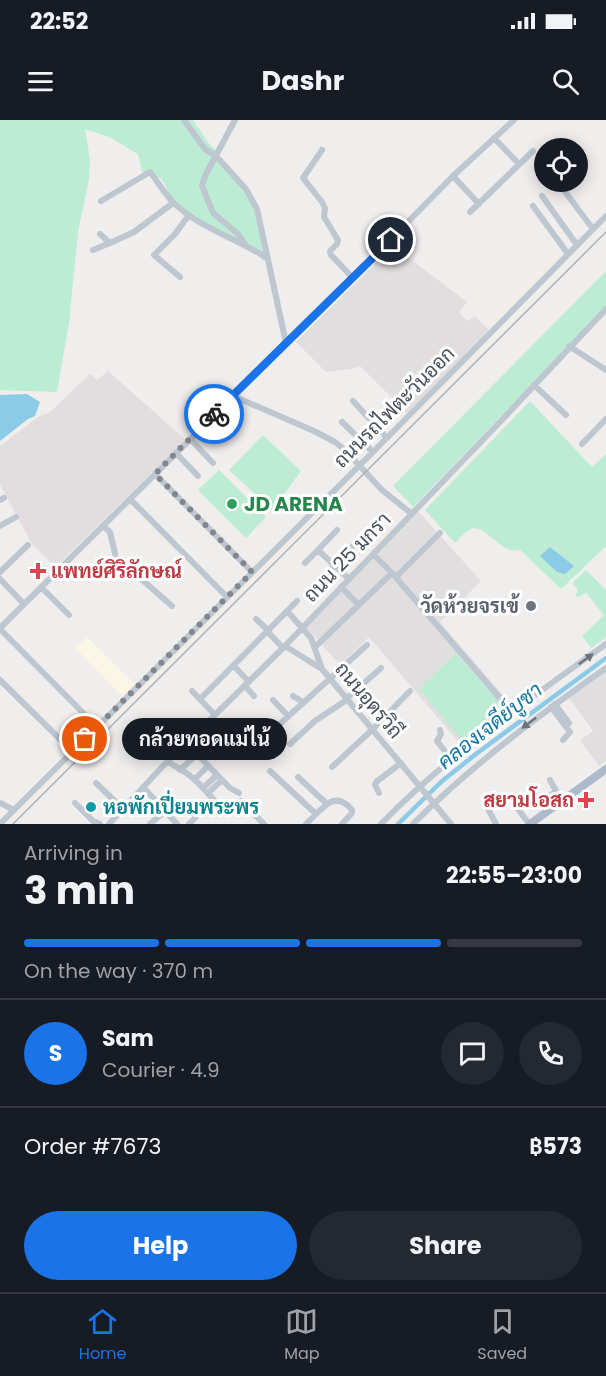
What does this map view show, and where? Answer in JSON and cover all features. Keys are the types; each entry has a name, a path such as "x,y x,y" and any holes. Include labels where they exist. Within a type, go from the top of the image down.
{"main road":[{"path":"530,824 606,769"}],"street":[{"path":"183,120 205,149 216,156 252,198 257,209 286,343"},
{"path":"235,120 202,181 213,213 237,233 246,244"},
{"path":"97,727 0,628 453,176 513,120"},
{"path":"494,138 519,164"},
{"path":"322,150 303,178 322,202 325,208 324,217 338,240 331,250 331,255 353,278"},
{"path":"470,212 533,151"},
{"path":"101,201 150,172 173,202 189,215 246,244 267,258"},
{"path":"453,176 479,204"},
{"path":"565,192 593,229"},
{"path":"542,196 577,245"},
{"path":"93,250 134,232 173,202"},
{"path":"533,206 568,254"},
{"path":"180,277 154,255 175,234 189,215"},
{"name":"ถนนรถไฟตะวันออก","path":"0,824 606,216"},
{"path":"100,234 110,243"},
{"name":"ถนน 25 มกรา","path":"110,824 168,761 284,647 606,309"},
{"path":"569,346 606,370"},
{"path":"534,385 566,415"},
{"path":"233,396 335,442 382,490 412,514"},
{"path":"353,400 387,438"},
{"path":"582,444 606,419"},
{"path":"342,422 373,452"},
{"path":"190,439 213,463"},
{"path":"176,453 198,476"},
{"path":"155,474 252,572"},
{"path":"129,499 227,597"},
{"path":"0,526 16,517"},
{"path":"103,526 110,532 118,566 130,569 172,606"},
{"path":"305,563 337,530"},
{"path":"315,647 440,533"},
{"path":"0,572 28,545"},
{"path":"312,588 352,546"},
{"path":"318,550 348,579"},
{"path":"373,554 394,575 512,712"},
{"path":"0,579 24,604"},
{"path":"41,587 69,615"},
{"path":"341,587 359,605"},
{"path":"200,699 297,601"},
{"path":"287,611 308,633 322,669"},
{"name":"ถนนอุดรวิถี","path":"256,620 284,647 322,669 451,824"},
{"path":"381,824 451,759 606,644"},
{"path":"271,732 367,645"},
{"path":"234,666 254,696"},
{"path":"290,744 315,721 348,698 381,668"},
{"path":"413,824 431,801 505,742 606,668"},
{"path":"0,680 72,751"},
{"path":"192,691 215,715"},
{"path":"332,767 410,691"},
{"path":"293,696 303,702"},
{"path":"273,700 288,716"},
{"path":"553,706 569,723"},
{"path":"553,706 570,732 563,740"},
{"path":"440,730 441,734 437,741 451,759"},
{"path":"186,743 230,788 239,793"},
{"path":"180,770 196,754"},
{"path":"168,761 195,779 221,808"},
{"path":"379,793 375,784 401,763"},
{"path":"195,779 208,766"},
{"path":"270,771 316,814"},
{"path":"205,791 219,777"},
{"path":"298,777 327,804"},
{"path":"540,803 556,791 550,780"},
{"path":"96,783 123,809"},
{"path":"143,787 177,824"},
{"path":"532,788 548,812"},
{"path":"496,824 487,807 498,795"},
{"path":"306,824 327,804 339,800 352,810 342,824"},
{"path":"242,801 264,824"},
{"path":"75,802 93,821 100,824"},
{"path":"0,803 14,810"},
{"path":"514,805 530,824"},
{"path":"150,824 165,811"},
{"path":"189,824 195,818"}],"shaded area":[{"path":"393,246 467,302 459,312 467,321 475,316 489,330 409,415 360,366 326,372 296,342"},
{"path":"108,371 186,440 55,567 32,544 0,485 0,446 38,417 50,412 90,374 97,380"},
{"path":"418,511 481,581 440,622 514,708 462,746 369,637 340,665 306,627"},
{"path":"87,637 135,684 122,696 75,648"},
{"path":"606,672 606,761 599,766 580,740 593,731 569,698"}],"green space":[{"path":"0,120 193,120 216,150 214,156 252,198 260,225 264,261 246,244 196,218 173,203 162,179 142,172 138,154 111,138 85,129 90,160 89,179 78,232 69,323 57,392 0,390"},
{"path":"606,271 606,308 413,507 393,486"},
{"path":"530,401 592,467 606,454 606,546 561,589 520,550 505,548 480,530 475,528 469,530 455,543 425,510"},
{"path":"263,435 301,471 272,510 229,470"},
{"name":"JD ARENA","path":"219,470 266,517 246,538 198,490"},
{"path":"586,570 606,590 606,637 591,648 582,636 604,615 586,593 575,596 578,590 572,583"},
{"path":"456,653 507,710 463,742 419,689"}],"water":[{"path":"27,394 40,402 35,416 0,441 0,395"},
{"path":"550,547 574,566 565,574 557,572 540,556"}],"waterway":[{"name":"คลองเจดีย์บูชา","path":"398,824 441,782 476,754 606,658"}],"railway":[{"path":"13,824 606,232"}],"way so far":[{"path":"85,739 252,572 155,474 214,414"}],"place":[{"name":"JD ARENA","path":"232,504"},
{"name":"แพทย์ศิริลักษณ์","path":"38,571"},
{"name":"วัดห้วยจรเข้","path":"531,606"},
{"name":"กล้วยทอดแม่ไน้","path":"85,739"},
{"name":"สยามโอสถ","path":"586,800"},
{"name":"หอพักเปี่ยมพระพร","path":"91,807"}],"route":[{"path":"214,414 391,240"}]}
